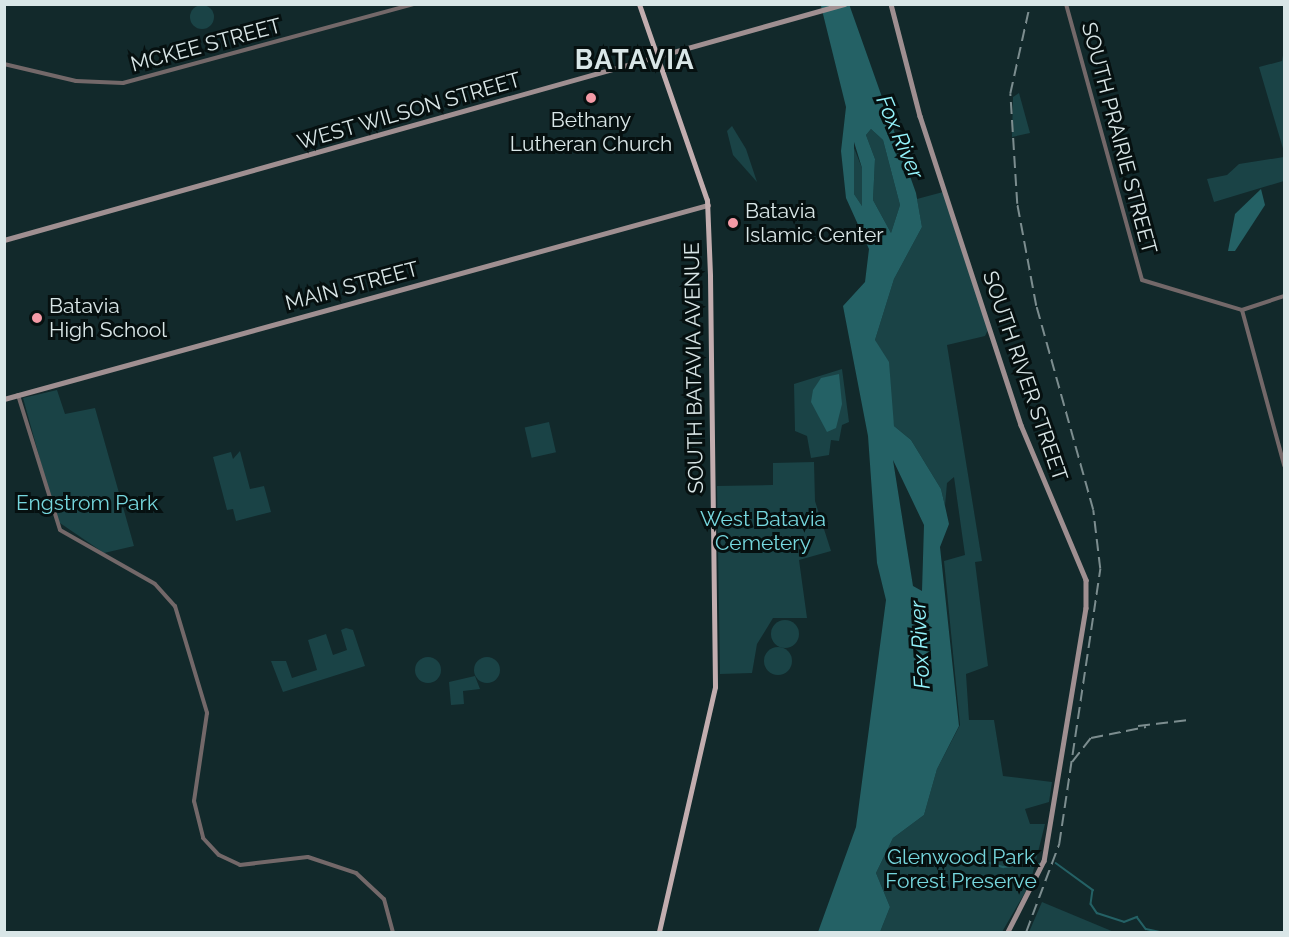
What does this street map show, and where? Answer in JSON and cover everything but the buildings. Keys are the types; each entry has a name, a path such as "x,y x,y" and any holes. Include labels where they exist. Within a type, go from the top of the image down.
{"main road":[{"name":"SOUTH BATAVIA AVENUE","path":"639,4 708,205 715,687 659,933"},
{"name":"WEST WILSON STREET","path":"4,240 844,4"},
{"name":"SOUTH RIVER STREET","path":"891,4 920,116 1024,434 1085,573 1086,609 1044,861 1035,886 1008,933"},
{"name":"MAIN STREET","path":"4,399 708,205"}],"street":[{"name":"MCKEE STREET","path":"4,64 76,81 123,83 413,4"},
{"name":"SOUTH PRAIRIE STREET","path":"1066,4 1142,280 1242,310"},
{"path":"1284,296 1242,310 1284,465"},
{"path":"18,395 60,530 155,584 175,606 207,713 194,801 204,838 219,855 240,865 308,857 356,873 384,899 393,933"}],"green space":[{"path":"202,5 211,8 214,17 211,26 202,29 193,26 190,17 193,8"},
{"path":"1284,49 1284,152 1259,67 1282,61"},
{"path":"1019,93 1030,133 1012,137 1013,97"},
{"path":"732,126 746,149 757,182 733,155 727,131"},
{"path":"871,129 883,140 900,205 891,233 873,200 875,159 866,135"},
{"path":"852,143 862,168 862,206 854,194"},
{"path":"1284,157 1284,181 1214,202 1207,179 1227,175 1239,164"},
{"name":"Glenwood Park Forest Preserve","path":"943,192 988,330 985,336 947,345 982,561 975,562 988,666 966,674 969,720 994,720 1003,776 1052,782 1049,802 1025,809 1030,824 1045,824 1030,884 1002,932 880,932 890,907 876,873 893,838 924,815 937,769 960,725 944,561 965,555 954,477 947,483 945,506 941,489 911,440 894,426 875,340 894,279 922,227 917,199"},
{"path":"842,369 849,422 842,425 839,441 831,440 829,455 811,458 807,436 795,431 794,384"},
{"name":"Engstrom Park","path":"57,390 65,414 95,408 134,546 104,553 57,521 23,398"},
{"path":"549,422 556,452 532,458 525,428"},
{"path":"240,451 250,489 264,486 271,512 236,521 233,509 227,510 213,457 231,452 233,459"},
{"name":"West Batavia Cemetery","path":"814,462 815,501 831,551 799,560 807,618 773,618 757,644 752,673 720,674 717,486 773,485 773,463"},
{"path":"785,620 795,624 799,634 795,644 785,648 775,644 771,634 775,624"},
{"path":"346,628 353,630 365,666 283,692 271,661 286,661 292,678 317,670 308,640 326,634 333,655 347,650 341,630"},
{"path":"778,647 788,651 792,661 788,671 778,675 768,671 764,661 768,651"},
{"path":"428,657 437,661 441,670 437,679 428,683 419,679 415,670 419,661"},
{"path":"487,657 496,661 500,670 496,679 487,683 478,679 474,670 478,661"},
{"path":"475,676 480,689 463,691 464,704 451,705 449,682"},
{"path":"1042,902 1114,932 1029,932"}],"water":[{"name":"Fox River","path":"849,4 916,193 922,227 894,279 875,340 889,362 894,426 911,440 941,489 949,524 940,547 959,726 937,769 924,815 893,838 876,873 890,907 880,932 818,932 856,827 886,600 877,563 868,436 843,306 865,282 869,249 846,198 841,151 846,107 821,6","holes":["871,129 883,140 900,205 891,233 873,200 875,159 866,135","854,142 862,168 862,206 854,194","893,460 924,525 922,591 913,586"]},
{"path":"1261,189 1265,205 1235,251 1228,251 1235,214"},
{"path":"839,374 842,404 836,428 827,432 811,402 813,390 821,378"}],"waterway":[{"path":"885,850 895,860 913,857"},
{"path":"916,857 964,855 1003,867 1041,864"},
{"path":"1056,863 1093,890 1091,904 1097,913 1124,922 1137,917 1146,929 1160,932"}],"railway":[{"path":"1026,932 1059,844 1100,569 1093,510 1036,306 1017,204 1010,94 1030,4"},
{"path":"1138,726 1189,720"},
{"path":"1072,762 1091,738 1146,727"}],"place":[{"name":"Bethany Lutheran Church","path":"591,98"},
{"name":"Batavia Islamic Center","path":"733,223"},
{"name":"Batavia High School","path":"37,318"}],"district":[{"name":"BATAVIA","path":"635,60"}]}
